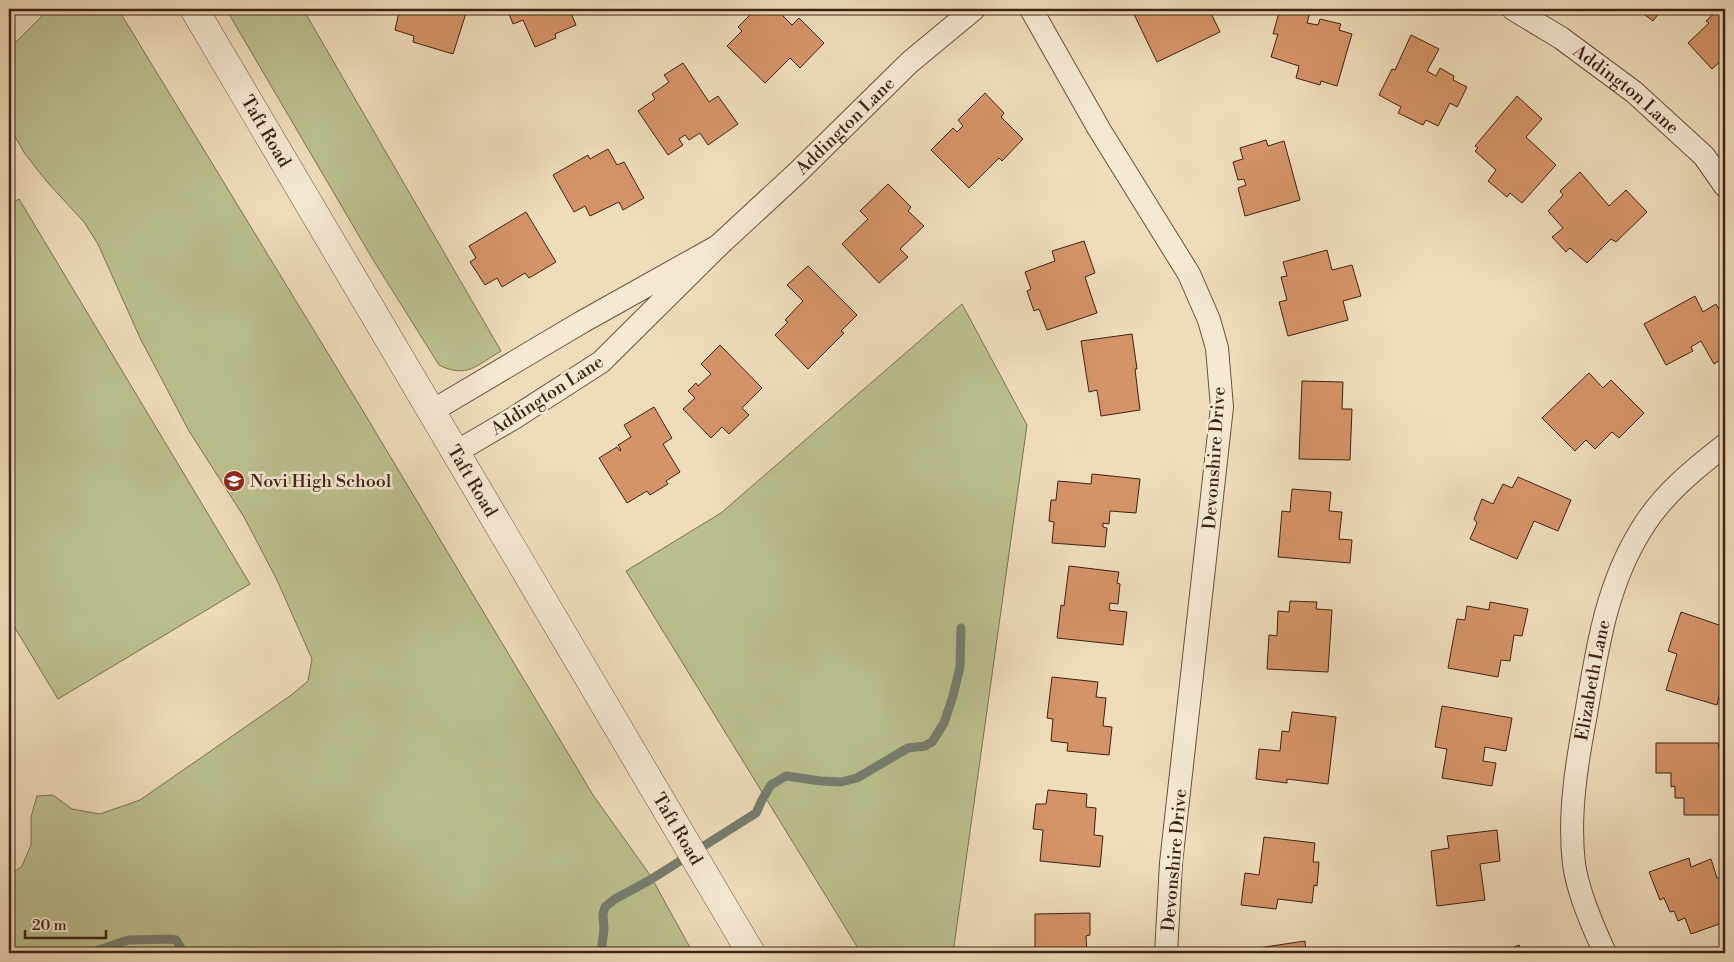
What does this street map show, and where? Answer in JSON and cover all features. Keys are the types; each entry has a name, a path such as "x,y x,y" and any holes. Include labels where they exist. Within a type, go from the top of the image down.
{"street":[{"name":"Taft Road","path":"194,9 751,953"},
{"name":"Addington Lane","path":"456,452 514,418 601,362 718,246 798,172 910,62 974,9"},
{"name":"Devonshire Drive","path":"1031,9 1099,129 1189,274 1209,320 1217,348 1222,406 1171,863 1166,953"},
{"name":"Addington Lane","path":"1513,9 1561,38 1634,92 1704,156 1725,186"},
{"name":"Addington Lane","path":"432,411 582,322 718,246"},
{"name":"Elizabeth Lane","path":"1604,953 1584,899 1574,865 1573,828 1577,766 1605,616 1613,587 1623,563 1641,530 1665,496 1694,469 1725,445"}],"green space":[{"path":"49,9 118,9 360,406 593,795 650,875 693,953 9,953 9,876 22,866 31,845 31,817 37,796 53,795 72,809 100,814 140,800 290,696 308,681 312,659 277,580 244,517 189,431 140,338 98,244 84,222 48,183 25,154 9,126 9,49"},
{"path":"226,9 303,9 501,351 478,365 465,370 457,371 439,365 372,258"},
{"path":"19,199 250,584 58,699 9,618 9,205"},
{"path":"962,304 1027,425 953,953 861,953 626,571 721,513"}],"building":[{"path":"392,9 467,10 453,54 413,42 414,36 395,30 399,12"},
{"path":"507,9 569,9 576,25 555,34 556,38 535,47 523,20 513,24"},
{"path":"762,9 776,9 792,25 799,18 824,43 800,68 790,58 765,83 727,46 742,31 738,27 753,12 756,15"},
{"path":"1209,9 1220,32 1157,62 1132,10"},
{"path":"1280,9 1311,9 1307,23 1318,25 1320,19 1341,24 1339,30 1352,34 1337,86 1321,81 1320,85 1296,78 1299,66 1271,57 1278,34 1273,34"},
{"path":"1637,9 1662,9 1653,21"},
{"path":"1719,9 1725,9 1725,57 1712,69 1688,43 1709,23 1706,21"},
{"path":"1411,35 1439,49 1427,71 1436,76 1440,68 1454,76 1453,80 1467,87 1457,107 1450,103 1438,126 1426,120 1423,125 1398,113 1401,107 1379,95 1392,69 1395,70"},
{"path":"683,63 709,102 718,96 738,124 708,145 700,133 689,140 685,135 679,139 683,145 668,155 638,111 655,99 652,94 669,82 664,75"},
{"path":"985,93 1004,113 1001,117 1023,139 1002,161 999,158 969,188 931,150 953,128 957,132 963,126 958,120"},
{"path":"1517,96 1542,119 1526,137 1556,165 1522,203 1510,193 1507,197 1488,181 1496,170 1475,151 1478,148 1475,146"},
{"path":"1266,140 1268,146 1284,141 1300,200 1245,216 1238,188 1246,185 1244,179 1238,180 1233,162 1243,159 1240,148"},
{"path":"608,149 617,165 624,162 644,198 623,210 619,202 590,216 585,206 574,212 553,175 588,155 590,159"},
{"path":"1580,172 1609,206 1626,190 1647,212 1616,242 1611,239 1587,263 1570,248 1566,252 1552,237 1563,228 1548,211 1563,195 1560,191"},
{"path":"888,184 911,207 908,211 924,226 900,249 908,257 879,283 842,244 868,219 860,211"},
{"path":"526,212 556,262 529,278 525,273 502,287 497,278 485,285 470,262 476,258 469,246"},
{"path":"1084,241 1095,273 1085,277 1097,313 1047,330 1039,309 1034,311 1027,291 1031,289 1025,272 1055,261 1052,251"},
{"path":"1327,250 1332,270 1352,265 1361,296 1343,301 1348,320 1288,336 1279,302 1287,300 1281,277 1287,276 1283,262"},
{"path":"808,266 857,315 841,331 844,333 808,369 775,335 788,322 785,320 803,301 787,285"},
{"path":"1695,296 1703,312 1716,304 1725,320 1725,357 1714,364 1701,341 1691,347 1693,351 1666,365 1644,324"},
{"path":"1132,334 1140,410 1101,416 1097,390 1089,392 1081,341"},
{"path":"720,345 762,388 742,408 749,415 729,434 722,427 711,438 683,409 695,398 688,391 696,383 698,386 711,374 701,364"},
{"path":"1589,373 1603,388 1611,380 1644,413 1619,438 1612,432 1595,449 1586,440 1575,451 1542,418"},
{"path":"1302,381 1343,382 1342,409 1352,409 1350,460 1299,459"},
{"path":"654,407 672,438 663,444 680,472 666,481 668,484 650,495 647,491 627,503 599,458 617,447 620,451 618,445 631,437 624,425"},
{"path":"1092,474 1140,479 1136,513 1110,511 1109,524 1103,523 1103,527 1107,528 1105,547 1052,543 1054,522 1049,521 1051,500 1056,500 1058,481 1091,484"},
{"path":"1518,477 1571,500 1558,531 1534,521 1517,559 1470,539 1477,523 1474,519 1482,499 1493,504 1503,484 1512,488"},
{"path":"1292,489 1331,492 1329,511 1342,512 1339,539 1352,540 1350,563 1278,557 1282,511 1290,512"},
{"path":"1069,566 1119,572 1117,583 1120,584 1118,604 1110,603 1109,610 1127,612 1123,645 1057,638 1061,605 1064,606"},
{"path":"1290,601 1317,602 1316,609 1332,610 1328,672 1267,669 1269,635 1277,636 1278,611 1289,612"},
{"path":"1490,602 1528,609 1522,636 1514,635 1510,661 1501,660 1498,677 1448,668 1457,619 1465,620 1467,606 1489,610"},
{"path":"1681,612 1725,627 1725,672 1717,705 1666,690 1677,654 1668,651"},
{"path":"1052,677 1098,682 1096,697 1106,698 1103,726 1112,727 1109,755 1067,751 1068,743 1051,741 1053,719 1047,718"},
{"path":"1442,706 1512,718 1506,751 1485,747 1483,761 1496,763 1492,786 1442,778 1447,749 1435,747"},
{"path":"1292,712 1336,717 1328,784 1287,779 1287,783 1256,779 1259,749 1280,751 1282,731 1289,732"},
{"path":"1656,743 1718,743 1719,748 1725,748 1725,815 1684,815 1684,798 1675,798 1675,786 1671,787 1671,773 1656,773"},
{"path":"1048,790 1087,794 1086,807 1096,808 1094,835 1103,836 1100,867 1040,861 1043,830 1033,829 1036,804 1046,804"},
{"path":"1497,830 1500,861 1480,864 1485,900 1437,906 1431,851 1449,848 1447,836"},
{"path":"1264,837 1315,843 1313,862 1319,862 1317,886 1314,885 1312,903 1278,899 1276,909 1241,905 1245,873 1259,875"},
{"path":"1689,858 1691,867 1711,859 1717,878 1725,877 1725,922 1691,934 1685,918 1678,921 1674,911 1670,912 1664,898 1660,900 1649,872"},
{"path":"1090,913 1090,935 1086,936 1087,953 1035,953 1035,914"},
{"path":"1305,941 1306,953 1259,953 1258,948"},
{"path":"1519,945 1523,953 1499,953"}],"waterway":[{"path":"601,953 605,907 615,899 650,880 756,813 771,785 786,776 841,782 857,778 908,748 925,746 932,742 944,723 953,696 960,667 961,628"},
{"path":"90,953 128,940 171,939 176,940 184,953"}],"place":[{"name":"Novi High School","path":"234,481"}]}
